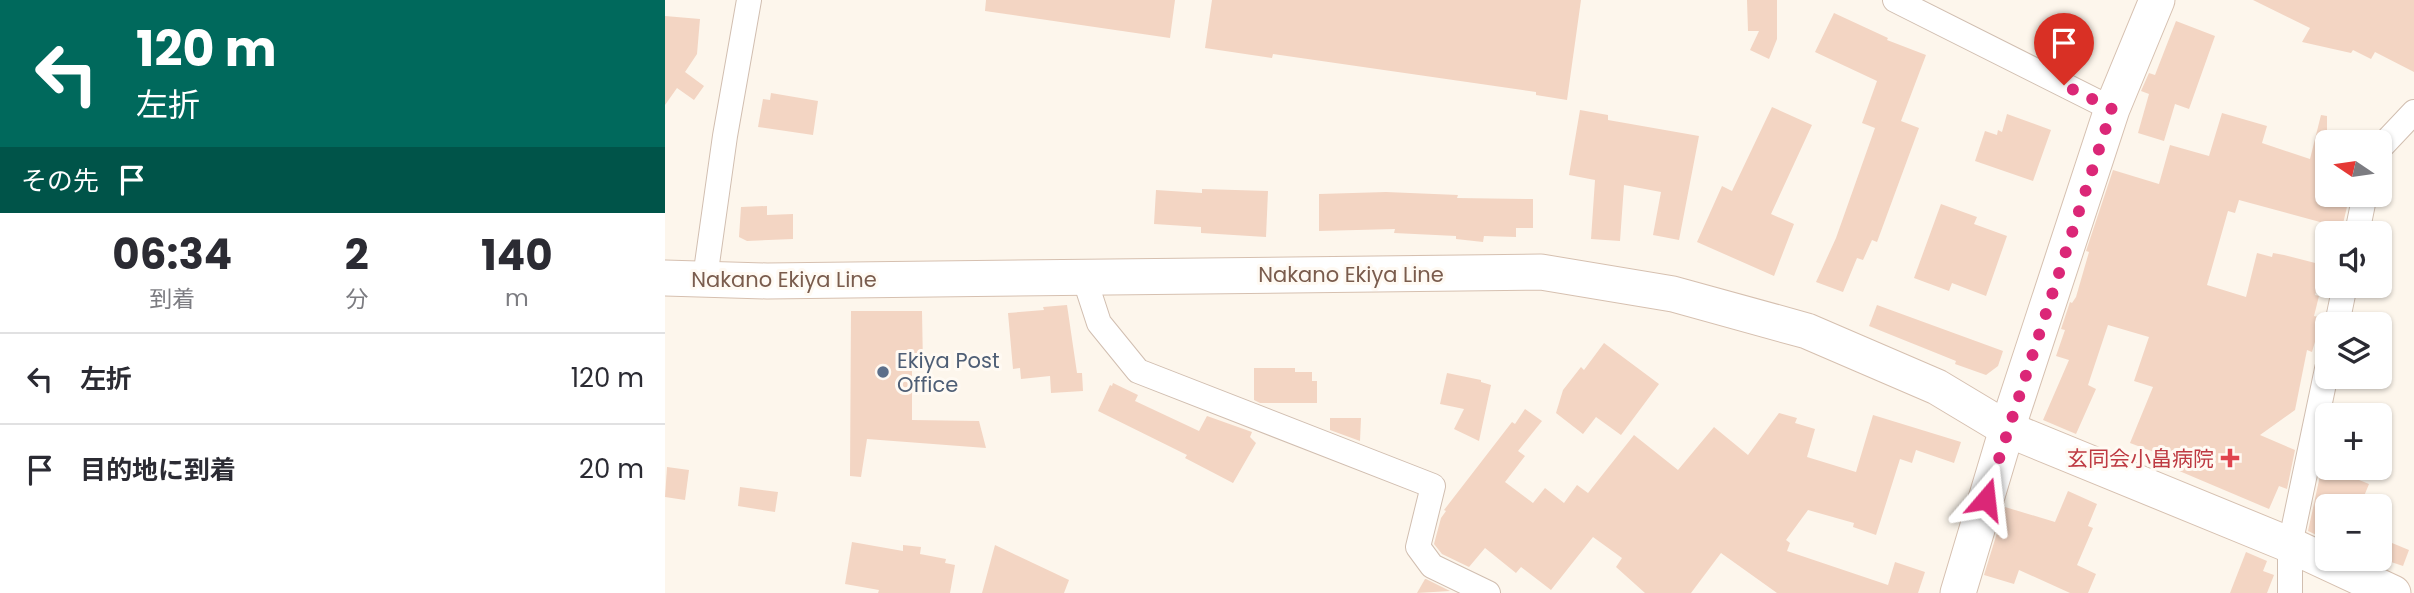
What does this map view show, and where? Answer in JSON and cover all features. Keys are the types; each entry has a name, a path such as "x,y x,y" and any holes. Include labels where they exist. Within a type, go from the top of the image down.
{"main road":[{"path":"1958,593 2007,429 2112,109 2157,0"},
{"name":"Nakano Ekiya Line","path":"665,278 767,281 1541,272 1674,294 1807,331 1937,387 2007,429 2290,545 2393,593"}],"street":[{"path":"705,278 725,136 749,0"},
{"path":"1895,0 2112,109"},
{"path":"2392,135 2414,112"},
{"path":"1084,277 1099,323 1138,371 1433,486 1418,547 1432,566 1488,593"},
{"path":"2290,593 2290,545 2323,389"}],"building":[{"path":"986,0 1175,0 1170,38 985,11"},
{"path":"1212,0 1581,0 1567,100 1536,95 1536,92 1273,54 1272,58 1205,48"},
{"path":"1747,0 1777,0 1777,39 1769,59 1750,50 1759,31 1748,31"},
{"path":"2253,0 2414,0 2414,72 2375,52 2371,59 2353,50 2351,53 2302,42 2310,28"},
{"path":"1834,13 1888,38 1887,40 1926,55 1901,121 1919,128 1877,242 1872,240 1863,260 1857,258 1843,292 1816,282 1836,238 1875,128 1862,123 1877,81 1815,52"},
{"path":"665,16 700,19 697,54 685,72 704,86 694,100 677,88 665,105"},
{"path":"2176,21 2215,36 2189,109 2175,104 2164,141 2138,133 2149,94 2141,91 2149,73 2155,75"},
{"path":"771,93 818,101 813,135 758,127 763,99 770,100"},
{"path":"1772,107 1812,125 1771,214 1794,224 1774,276 1697,242 1722,186 1732,191"},
{"path":"1580,110 1608,115 1608,120 1699,136 1679,240 1653,235 1661,192 1624,185 1620,241 1591,239 1595,180 1569,175"},
{"path":"2222,113 2267,126 2262,143 2310,159 2315,139 2315,207 2347,207 2344,221 2316,221 2239,200 2235,213 2228,211 2207,285 2246,297 2257,253 2272,257 2273,253 2315,263 2315,298 2318,298 2314,316 2315,342 2312,352 2307,350 2295,410 2260,435 2295,450 2287,489 2279,486 2269,509 2151,459 2154,452 2130,443 2153,387 2134,381 2149,337 2108,325 2088,385 2096,389 2076,434 2043,420 2069,360 2056,356 2065,330 2061,329 2070,302 2076,297 2089,252 2086,251 2113,170 2159,184 2170,145 2209,156"},
{"path":"2007,114 2051,130 2033,181 1975,161 1985,131 1997,135 1998,130 2002,132"},
{"path":"2321,115 2327,116 2327,130 2317,130"},
{"path":"1202,189 1268,191 1266,237 1201,233 1201,227 1154,224 1156,190 1202,193"},
{"path":"1386,192 1458,195 1457,198 1533,199 1533,228 1516,228 1516,237 1484,236 1483,242 1456,239 1456,236 1394,233 1395,229 1319,231 1319,194"},
{"path":"1941,204 1977,217 1974,224 2007,236 1986,296 1952,283 1949,291 1914,278"},
{"path":"767,206 767,215 793,214 793,239 747,241 739,237 741,207"},
{"path":"1067,305 1077,373 1082,373 1083,391 1051,393 1050,376 1021,379 1020,368 1013,369 1008,313"},
{"path":"1877,305 2003,351 1998,366 1986,375 1869,326"},
{"path":"851,311 922,311 923,367 912,367 912,420 979,421 986,448 867,439 861,477 850,476"},
{"path":"1604,343 1659,384 1621,435 1596,417 1583,434 1556,413 1563,390 1581,367 1584,370"},
{"path":"1254,368 1295,368 1295,372 1312,372 1312,381 1317,381 1317,403 1260,403 1254,400"},
{"path":"1447,373 1481,380 1491,385 1479,441 1454,429 1464,409 1440,404"},
{"path":"1113,383 1138,395 1135,401 1199,431 1207,416 1252,432 1250,437 1256,443 1233,483 1185,458 1187,455 1098,411"},
{"path":"1525,409 1542,421 1518,451 1525,456 1505,482 1533,503 1545,488 1564,503 1577,485 1588,493 1634,435 1678,470 1714,427 1748,455 1779,413 1797,418 1795,423 1815,429 1807,457 1856,472 1873,415 1961,442 1954,463 1916,450 1912,463 1900,459 1876,535 1853,527 1854,523 1808,510 1786,540 1790,543 1787,551 1888,585 1895,562 1925,572 1918,593 1777,593 1721,553 1691,593 1645,593 1616,567 1622,558 1593,537 1551,590 1521,567 1516,573 1485,548 1469,567 1442,554 1434,544 1441,518 1446,511 1444,510"},
{"path":"1330,418 1361,418 1360,441 1330,430"},
{"path":"667,467 689,470 685,500 665,497"},
{"path":"2319,480 2359,480 2369,484 2365,494 2316,494"},
{"path":"740,487 778,492 775,512 738,506"},
{"path":"2068,491 2097,504 2088,526 2093,528 2077,565 2096,574 2088,593 2070,593 2019,570 2014,584 1984,575 2005,507 2055,522"},
{"path":"2315,499 2315,534 2308,531"},
{"path":"852,542 903,551 903,545 921,547 920,554 946,559 945,563 955,565 950,593 878,593 879,590 845,584"},
{"path":"2392,543 2409,550 2403,566 2392,562"},
{"path":"995,545 1069,580 1064,593 982,593"},
{"path":"2246,552 2267,561 2263,571 2274,575 2267,593 2230,593"},
{"path":"1426,579 1450,591 1417,593"}],"place":[{"name":"Ekiya Post Office","path":"883,372"},
{"name":"玄同会小畠病院","path":"2230,458"}],"route":[{"path":"1986,499 2112,109 2064,85"}]}
